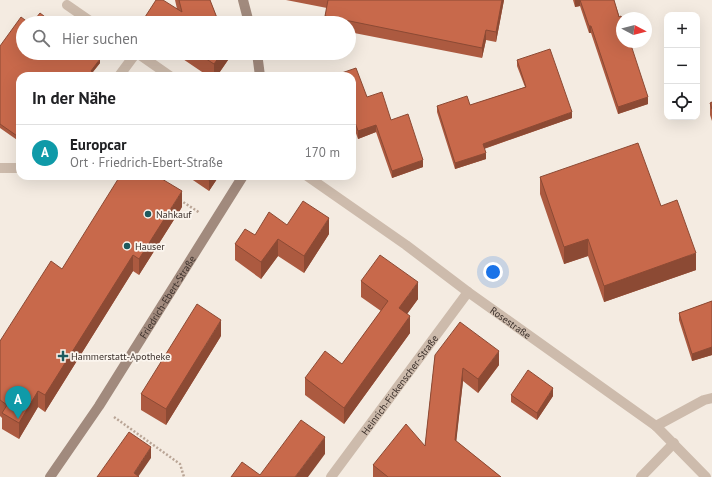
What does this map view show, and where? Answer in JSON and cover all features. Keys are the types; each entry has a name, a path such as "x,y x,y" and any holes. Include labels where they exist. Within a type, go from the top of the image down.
{"street":[{"path":"243,0 247,16"},
{"path":"65,3 83,16"},
{"path":"122,72 132,60"},
{"path":"147,60 164,72"},
{"path":"258,60 259,72"},
{"path":"0,168 16,168"},
{"name":"Friedrich-Ebert-Straße","path":"50,477 99,406 240,180"},
{"name":"Rosestraße","path":"313,180 406,245 468,292 656,426 706,477"},
{"name":"Heinrich-Fickenscher-Straße","path":"332,477 468,292"},
{"path":"656,426 704,400 712,398"},
{"path":"641,477 674,443"}],"path":[{"path":"173,196 200,213"},
{"path":"114,417 180,464 184,477"}],"building":[{"path":"156,0 163,0 182,12 179,0 210,0 216,16 146,16"},
{"path":"328,0 502,0 496,32 486,30 482,48 356,22 356,16 325,16"},
{"path":"580,0 614,0 618,12 616,12 616,48 632,48 648,97 618,107 591,26 589,26"},
{"path":"16,24 16,60 99,60 91,71 92,72 16,72 16,135 0,124 0,46"},
{"path":"550,49 572,112 483,144 486,153 455,163 437,106 467,96 470,105 526,87 517,60"},
{"path":"208,60 217,60 214,64"},
{"path":"356,68 367,97 382,92 391,120 408,114 423,160 392,171 376,125 358,131 356,125 356,72 344,72"},
{"path":"638,143 661,206 677,200 696,253 604,286 588,239 564,247 540,177"},
{"path":"118,180 164,180 182,191 139,259 133,255 45,395 38,391 19,423 2,413 7,405 0,400 0,341 51,261 62,269"},
{"path":"303,201 329,218 304,256 278,239 261,262 235,244 245,229 255,235 269,212 287,225"},
{"path":"380,255 418,282 399,308 410,316 344,408 305,378 325,351 342,364 388,301 361,281"},
{"path":"712,301 712,347 692,354 679,313"},
{"path":"197,304 221,320 166,409 141,394"},
{"path":"460,322 499,351 478,379 463,368 455,440 501,477 388,477 373,465 406,424 425,446 435,355"},
{"path":"528,370 553,388 537,413 511,395"},
{"path":"301,420 325,437 295,477 231,477 242,462 260,475"},
{"path":"129,432 151,447 134,473 139,477 97,477"}],"place":[{"name":"Nahkauf","path":"148,214"},
{"name":"Hauser","path":"127,246"},
{"name":"Hammerstatt-Apotheke","path":"63,356"},
{"name":"Europcar","path":"18,419"}]}
